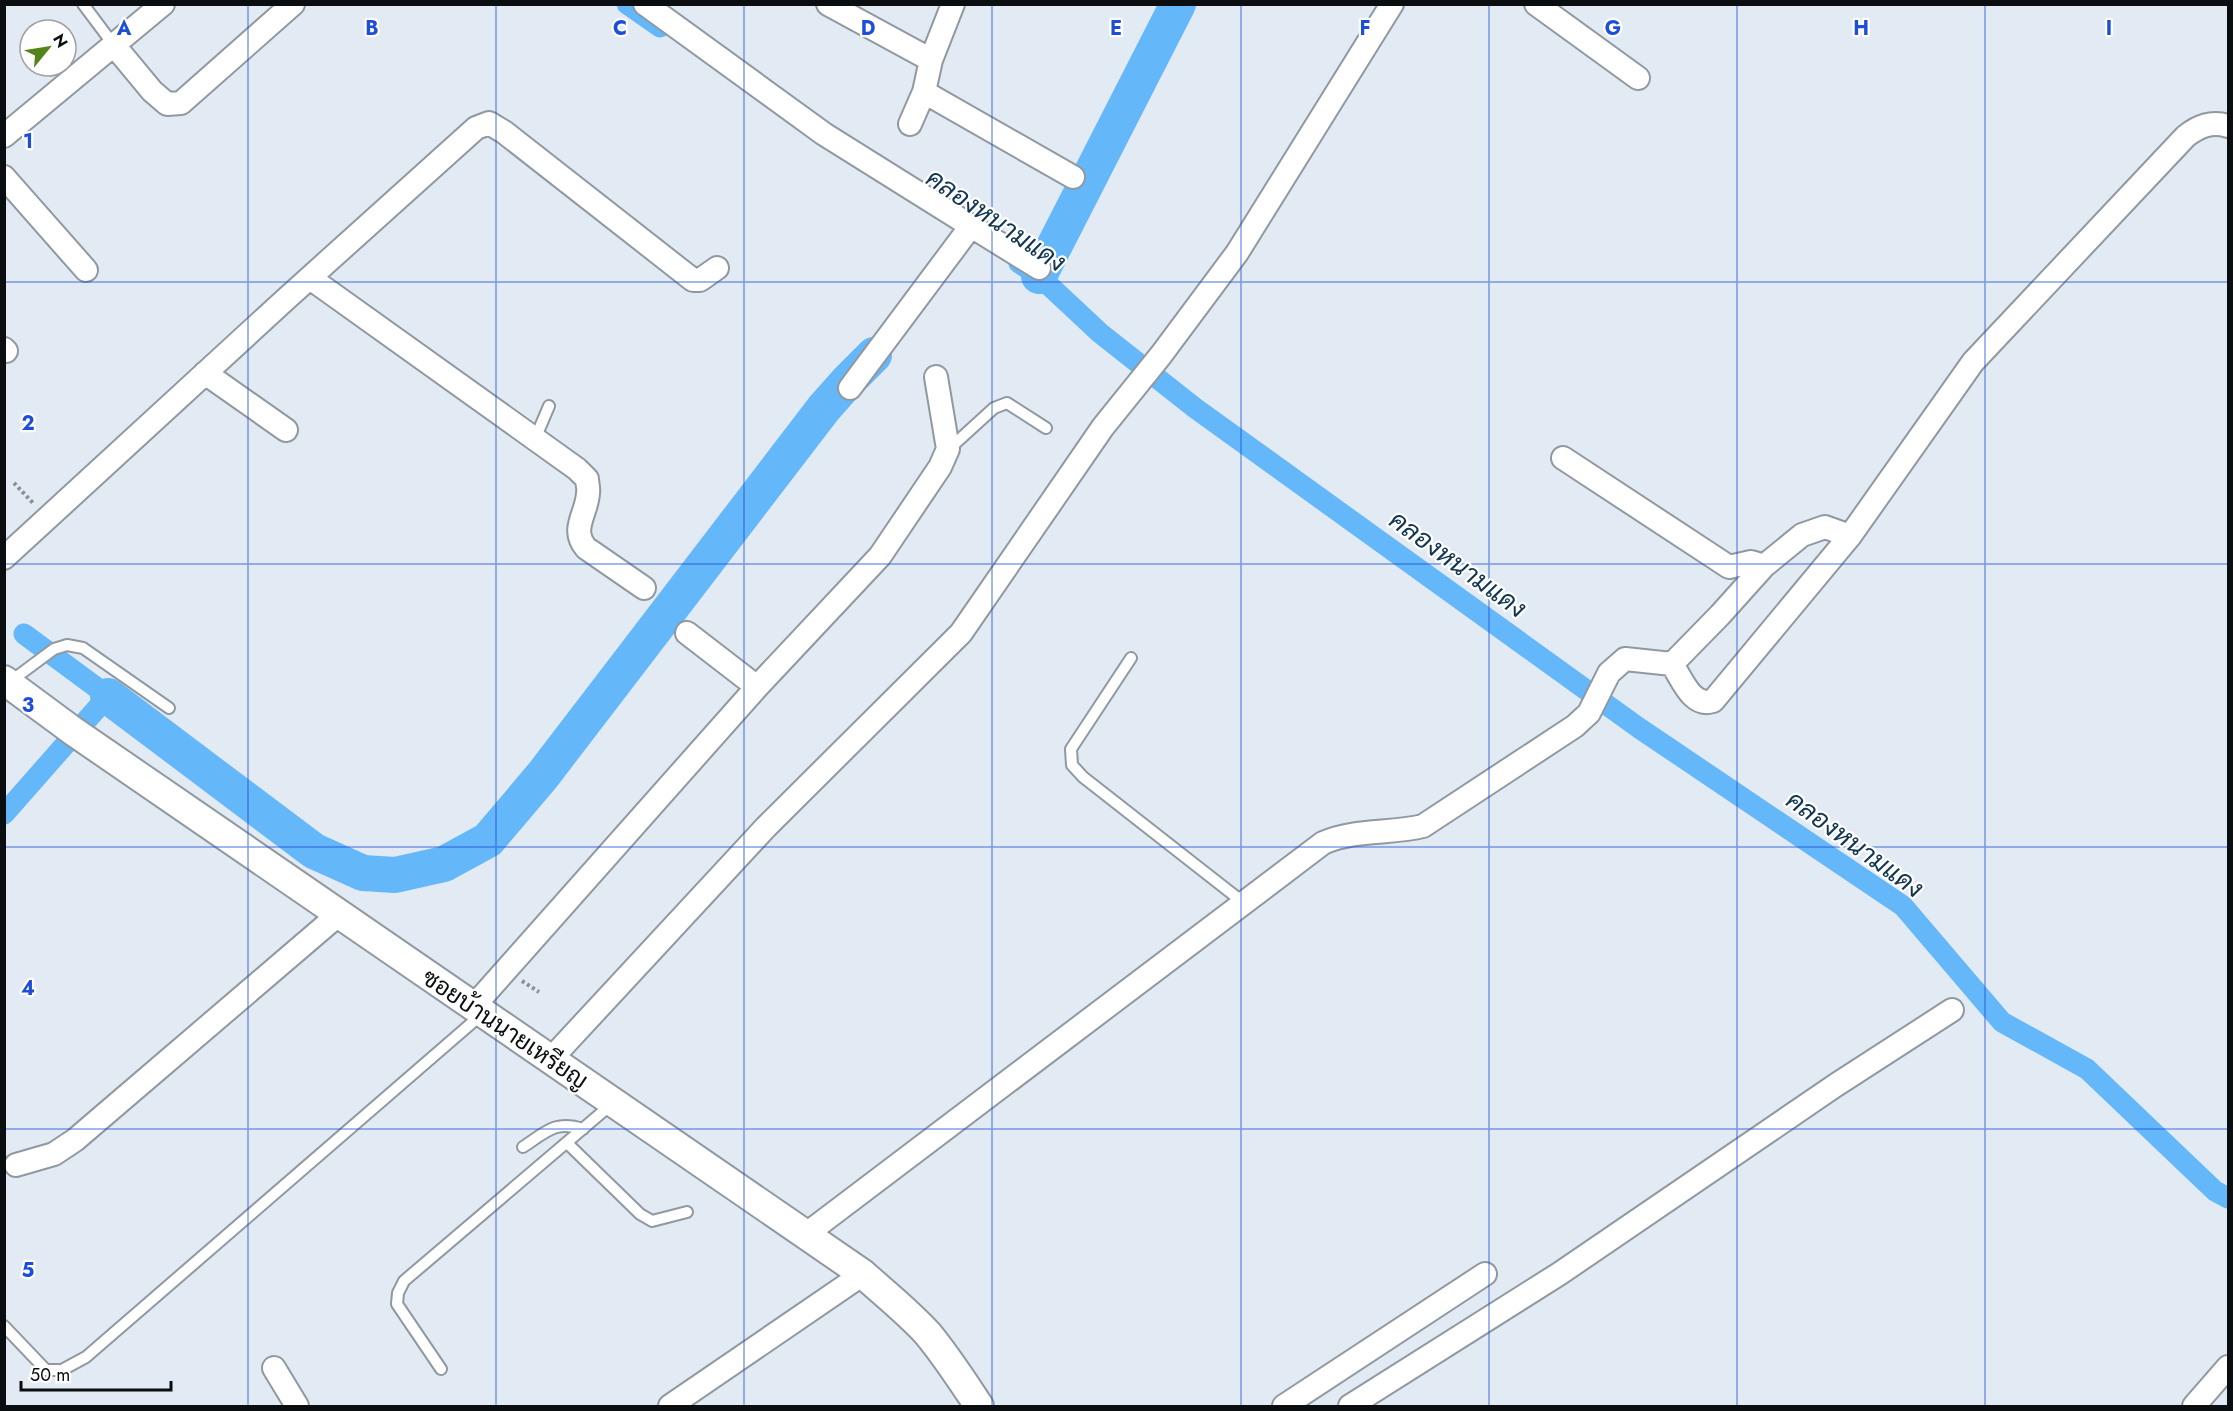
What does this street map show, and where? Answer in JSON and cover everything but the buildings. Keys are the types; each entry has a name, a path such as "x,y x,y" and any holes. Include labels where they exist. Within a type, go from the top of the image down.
{"street":[{"path":"4,136 162,4"},
{"path":"113,44 160,98 167,104 181,103 293,4"},
{"path":"645,4 824,134 1039,268"},
{"path":"828,4 931,60"},
{"path":"910,124 924,92 931,60 953,4"},
{"path":"550,1060 766,827 961,633 1103,427 1161,355 1237,253 1392,4"},
{"path":"1536,4 1638,78"},
{"path":"924,92 1073,177"},
{"path":"4,558 476,128 489,123 504,132 693,280 700,280 717,268"},
{"path":"1672,664 1696,700 1705,704 1713,701 1850,536 1973,362 2186,136 2199,125 2229,126"},
{"path":"4,177 86,270"},
{"path":"850,388 970,227"},
{"path":"310,278 577,469 587,479 588,494 578,533 579,540 586,548 644,588"},
{"path":"205,373 286,430"},
{"path":"478,1010 757,687 880,556 940,467 948,449 936,377"},
{"path":"1563,458 1729,567 1751,562 1764,566"},
{"path":"1672,664 1764,566 1802,535 1825,528 1850,536"},
{"path":"687,633 757,687"},
{"path":"805,1235 1323,843 1338,836 1407,830 1424,826 1575,726 1589,713 1609,673 1625,659 1672,664"},
{"name":"ซอยบ้านนายเหรียญ","path":"6,684 862,1274 900,1306 928,1334 951,1363 980,1407"},
{"path":"16,1165 54,1154 75,1140 338,915"},
{"path":"1350,1407 1559,1274 1826,1091 1952,1010"},
{"path":"670,1407 862,1274"},
{"path":"1284,1407 1485,1274"},
{"path":"2194,1407 2229,1367"},
{"path":"274,1368 297,1407"}],"lane":[{"path":"83,4 113,44"},
{"path":"948,449 994,408 1006,403 1046,428"},
{"path":"535,439 549,406"},
{"path":"6,684 54,650 67,645 83,648 169,708"},
{"path":"1131,658 1071,749 1072,765 1083,777 1244,903"},
{"path":"4,1326 46,1370 62,1370 86,1357 478,1010"},
{"path":"441,1369 397,1304 398,1293 404,1281 613,1103"},
{"path":"523,1147 552,1128 563,1125 583,1129"},
{"path":"567,1143 640,1214 652,1221 687,1212"}],"path":[{"path":"14,483 47,519"}],"waterway":[{"name":"คลองหนามแดง","path":"627,4 660,27"},
{"path":"1039,276 1178,4"},
{"name":"คลองหนามแดง","path":"1019,263 1039,276 1100,333 1195,408 1639,728 1903,906 2002,1022 2087,1069 2215,1191 2228,1198"},
{"path":"108,696 314,851 363,873 395,875 444,864 488,840 543,775 824,408 874,355"},
{"path":"4,814 108,696 24,634"}]}
